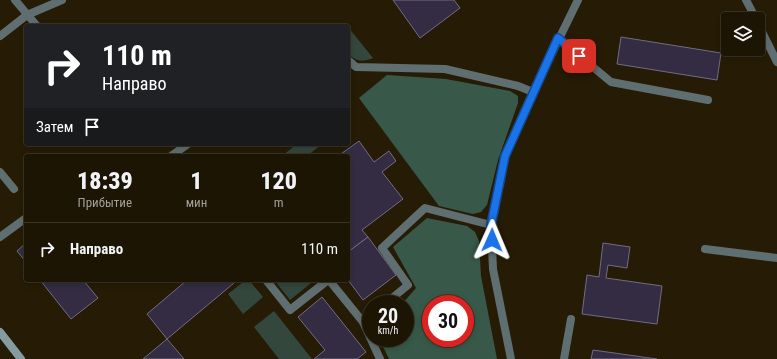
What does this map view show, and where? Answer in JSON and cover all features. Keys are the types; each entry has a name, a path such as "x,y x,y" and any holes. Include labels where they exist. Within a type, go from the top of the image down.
{"street":[{"path":"15,0 35,24"},
{"path":"0,36 27,15 62,0"},
{"path":"511,359 493,269 491,225 505,156 558,38 578,0"},
{"path":"746,0 752,12"},
{"path":"558,38 611,82 708,100"},
{"path":"765,38 777,62"},
{"path":"350,62 356,67 444,69 518,86 533,92"},
{"path":"174,154 185,146"},
{"path":"0,172 14,189"},
{"path":"396,295 408,285 382,248 425,208 491,225"},
{"path":"0,237 24,219"},
{"path":"705,250 777,258"},
{"path":"268,282 290,310 325,282"},
{"path":"330,282 362,321"},
{"path":"564,359 571,319"},
{"path":"0,332 22,359"},
{"path":"374,347 380,359"}],"green space":[{"path":"350,29 373,58 359,60 350,55"},
{"path":"387,75 446,79 510,91 518,96 518,103 498,160 487,205 481,212 473,214 439,206 359,98"},
{"path":"294,146 320,146 310,154 284,154"},
{"path":"427,218 467,226 475,232 479,241 481,276 497,359 389,359 383,347 414,347 414,295 410,295 416,288 393,247"},
{"path":"243,282 251,282 263,297 243,314 228,294"},
{"path":"276,282 310,282 311,283 290,300"},
{"path":"274,311 312,359 279,359 254,327"}],"building":[{"path":"393,0 454,0 460,8 420,38"},
{"path":"621,37 721,53 717,80 617,64"},
{"path":"359,141 374,162 389,151 396,161 382,172 403,199 362,230 368,237 350,250 350,154 341,154"},
{"path":"368,237 396,275 370,295 362,295 362,299 350,282 350,250"},
{"path":"603,243 630,247 627,268 608,265 606,278 662,286 657,324 582,314 587,275 599,277"},
{"path":"24,245 24,260 17,251"},
{"path":"42,282 85,282 98,298 71,319"},
{"path":"185,282 234,283 167,339 147,314"},
{"path":"322,297 366,352 357,359 314,359 325,350 298,317"},
{"path":"167,339 184,359 143,359"},
{"path":"593,350 657,359 591,359"}],"route":[{"path":"492,240 491,225 505,156 558,38 579,56"}]}
